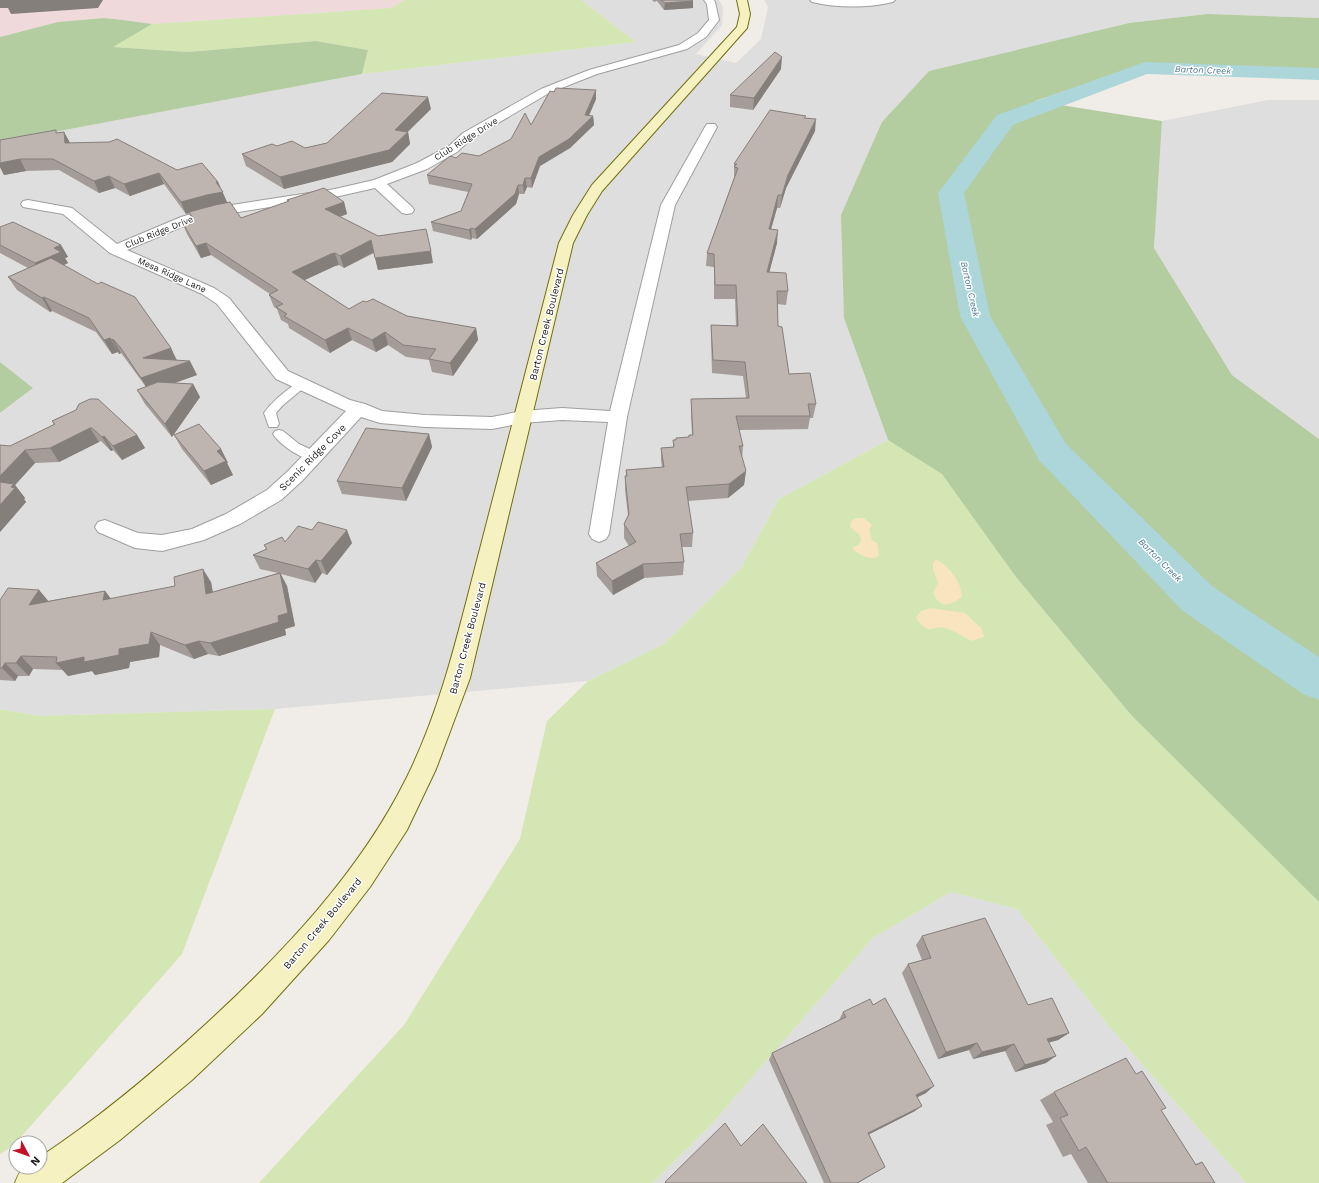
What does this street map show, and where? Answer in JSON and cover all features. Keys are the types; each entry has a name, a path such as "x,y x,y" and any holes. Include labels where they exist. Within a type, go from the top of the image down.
{"street":[{"name":"Club Ridge Drive","path":"115,250 186,220 217,211 335,192 378,183 422,166 453,149 467,136 545,91 593,72 683,47 702,35 714,20 712,4 709,0"},
{"name":"Barton Creek Boulevard","path":"32,1183 120,1121 202,1050 272,983 321,927 366,870 398,820 423,771 458,678 566,243 583,207 597,188 742,28 745,14 742,0"},
{"path":"815,0 846,3 884,2 890,0"},
{"path":"599,534 618,417 668,205 711,127"},
{"path":"378,183 408,210"},
{"name":"Mesa Ridge Lane","path":"28,204 67,211 115,250 213,294 223,302 282,375 344,404 359,408 380,417 425,422 492,423 522,417 562,414 618,417"},
{"name":"Scenic Ridge Cove","path":"105,527 135,540 162,543 197,535 233,519 274,495 295,476 359,408"}],"lane":[{"path":"302,384 278,404 270,413 276,429 285,442 294,448 314,456"}],"shaded area":[{"path":"0,0 404,0 392,8 152,24 104,18 58,22 0,37"},
{"path":"581,0 719,0 723,7 722,25 696,54 736,63 761,39 768,7 764,0 1319,0 1319,18 1207,14 1129,23 929,71 882,122 844,318 888,440 779,499 741,568 664,644 588,681 275,709 39,716 0,709 0,413 33,388 0,362 0,144 22,138 362,74 636,42"},
{"path":"1268,100 1319,100 1319,439 1232,375 1154,248 1162,121"},
{"path":"951,892 1017,909 1108,1025 1246,1183 653,1183 709,1127 873,938"}],"green space":[{"path":"404,0 581,0 636,42 362,74 368,50 316,41 188,52 112,47 152,24 391,8"},
{"path":"1207,14 1319,18 1319,69 1147,64 1035,101 1162,121 1154,248 1232,375 1319,439 1319,902 1132,716 1016,577 942,474 888,440 844,318 841,215 882,122 929,71 1129,23"},
{"path":"104,18 152,24 113,47 188,52 316,41 368,50 362,74 22,138 0,144 0,37 58,22"},
{"path":"0,362 33,388 0,413"},
{"path":"888,440 942,473 1016,577 1132,716 1319,902 1319,1183 1246,1183 1108,1025 1017,909 951,892 873,938 709,1127 653,1183 259,1183 404,1025 520,839 547,721 588,681 664,644 741,568 779,499"},
{"path":"0,709 39,716 275,709 182,954 23,1135 8,1135 8,1149 0,1154"}],"sand":[{"path":"856,518 864,518 872,525 869,530 872,540 877,543 879,555 876,557 866,557 854,551 853,547 859,545 861,539 859,534 850,527 851,521"},
{"path":"936,559 946,566 954,575 961,591 962,597 950,604 943,604 939,602 933,593 938,583 933,569 933,563"},
{"path":"930,608 965,613 982,629 984,637 971,641 948,629 925,628 916,618 921,611"}],"building":[{"path":"661,0 692,0 693,1 665,3"},
{"path":"775,52 782,57 754,98 730,95"},
{"path":"556,88 596,90 585,115 593,116 569,139 539,157 531,178 525,178 523,185 518,185 515,194 475,229 471,228 469,230 431,222 461,211 472,184 427,175 450,156 456,158 462,153 479,156 511,139 525,113 531,125 550,91 554,92"},
{"path":"382,93 428,97 395,130 408,132 389,150 280,177 242,154 272,144 277,146 292,141 305,148 327,143"},
{"path":"770,110 806,116 804,118 816,119 788,175 782,195 778,195 769,229 778,230 767,272 786,273 788,291 777,291 778,326 782,327 789,374 810,373 816,404 808,404 810,416 736,416 743,446 739,446 746,471 729,484 686,487 693,533 680,534 684,562 643,564 612,581 596,563 636,542 624,524 629,514 625,476 627,476 626,470 664,467 661,448 674,447 673,440 676,440 676,438 689,437 689,435 693,435 691,399 749,398 745,362 713,360 711,325 738,326 736,285 715,285 714,254 707,253 738,168 734,167 737,164 734,164"},
{"path":"56,130 56,133 64,132 65,143 109,142 117,139 177,170 202,163 218,182 216,182 223,192 181,202 159,173 124,184 109,176 94,181 53,159 20,159 0,163 0,140"},
{"path":"324,188 344,202 325,209 378,236 426,229 431,251 375,258 371,240 340,256 335,253 331,254 292,272 349,309 363,301 366,302 373,299 407,316 476,328 450,363 429,359 436,349 403,345 385,332 372,340 348,328 325,340 284,316 287,314 276,307 283,304 269,295 278,290 206,243 196,246 182,222 193,218 189,212 230,202 241,218 289,201 287,200"},
{"path":"13,222 61,245 54,248 61,252 35,263 0,245 0,227"},
{"path":"51,258 98,284 101,282 135,297 171,348 143,358 190,361 141,378 120,347 113,339 112,340 110,338 104,340 89,318 44,297 42,298 8,277"},
{"path":"158,382 193,384 165,424 137,390"},
{"path":"90,399 98,399 137,435 113,446 104,436 102,437 90,428 50,448 25,450 0,476 0,445 10,446 55,424 52,421 76,410 79,404"},
{"path":"199,424 221,449 217,451 226,461 204,471 174,435"},
{"path":"366,428 429,434 402,488 337,481"},
{"path":"0,482 14,484 11,487 15,488 0,505"},
{"path":"318,522 347,530 321,561 316,560 308,569 253,555 267,549 264,545 282,537 285,542 298,526 312,530"},
{"path":"203,569 206,594 280,573 288,613 278,616 279,622 210,643 199,641 185,645 151,632 149,644 119,649 119,655 84,662 84,657 56,663 57,657 21,656 16,663 5,663 2,668 0,668 0,600 8,588 39,590 29,605 105,591 103,600 175,586 174,577"},
{"path":"985,918 1028,1005 1052,998 1069,1033 1047,1039 1056,1056 1025,1065 1014,1044 982,1052 977,1043 946,1052 908,964 931,958 922,936"},
{"path":"885,998 934,1086 916,1095 922,1106 868,1133 885,1167 857,1183 831,1183 772,1053 846,1017 843,1012 870,999 873,1005"},
{"path":"1126,1058 1136,1074 1142,1071 1166,1108 1161,1110 1196,1165 1202,1162 1215,1183 1108,1183 1086,1147 1079,1151 1060,1118 1068,1115 1054,1092"},
{"path":"725,1123 741,1146 763,1124 807,1183 665,1182"}],"waterway":[{"name":"Barton Creek","path":"1319,74 1145,68 1005,120 951,193 975,316 1052,452 1198,599 1319,681"}]}
